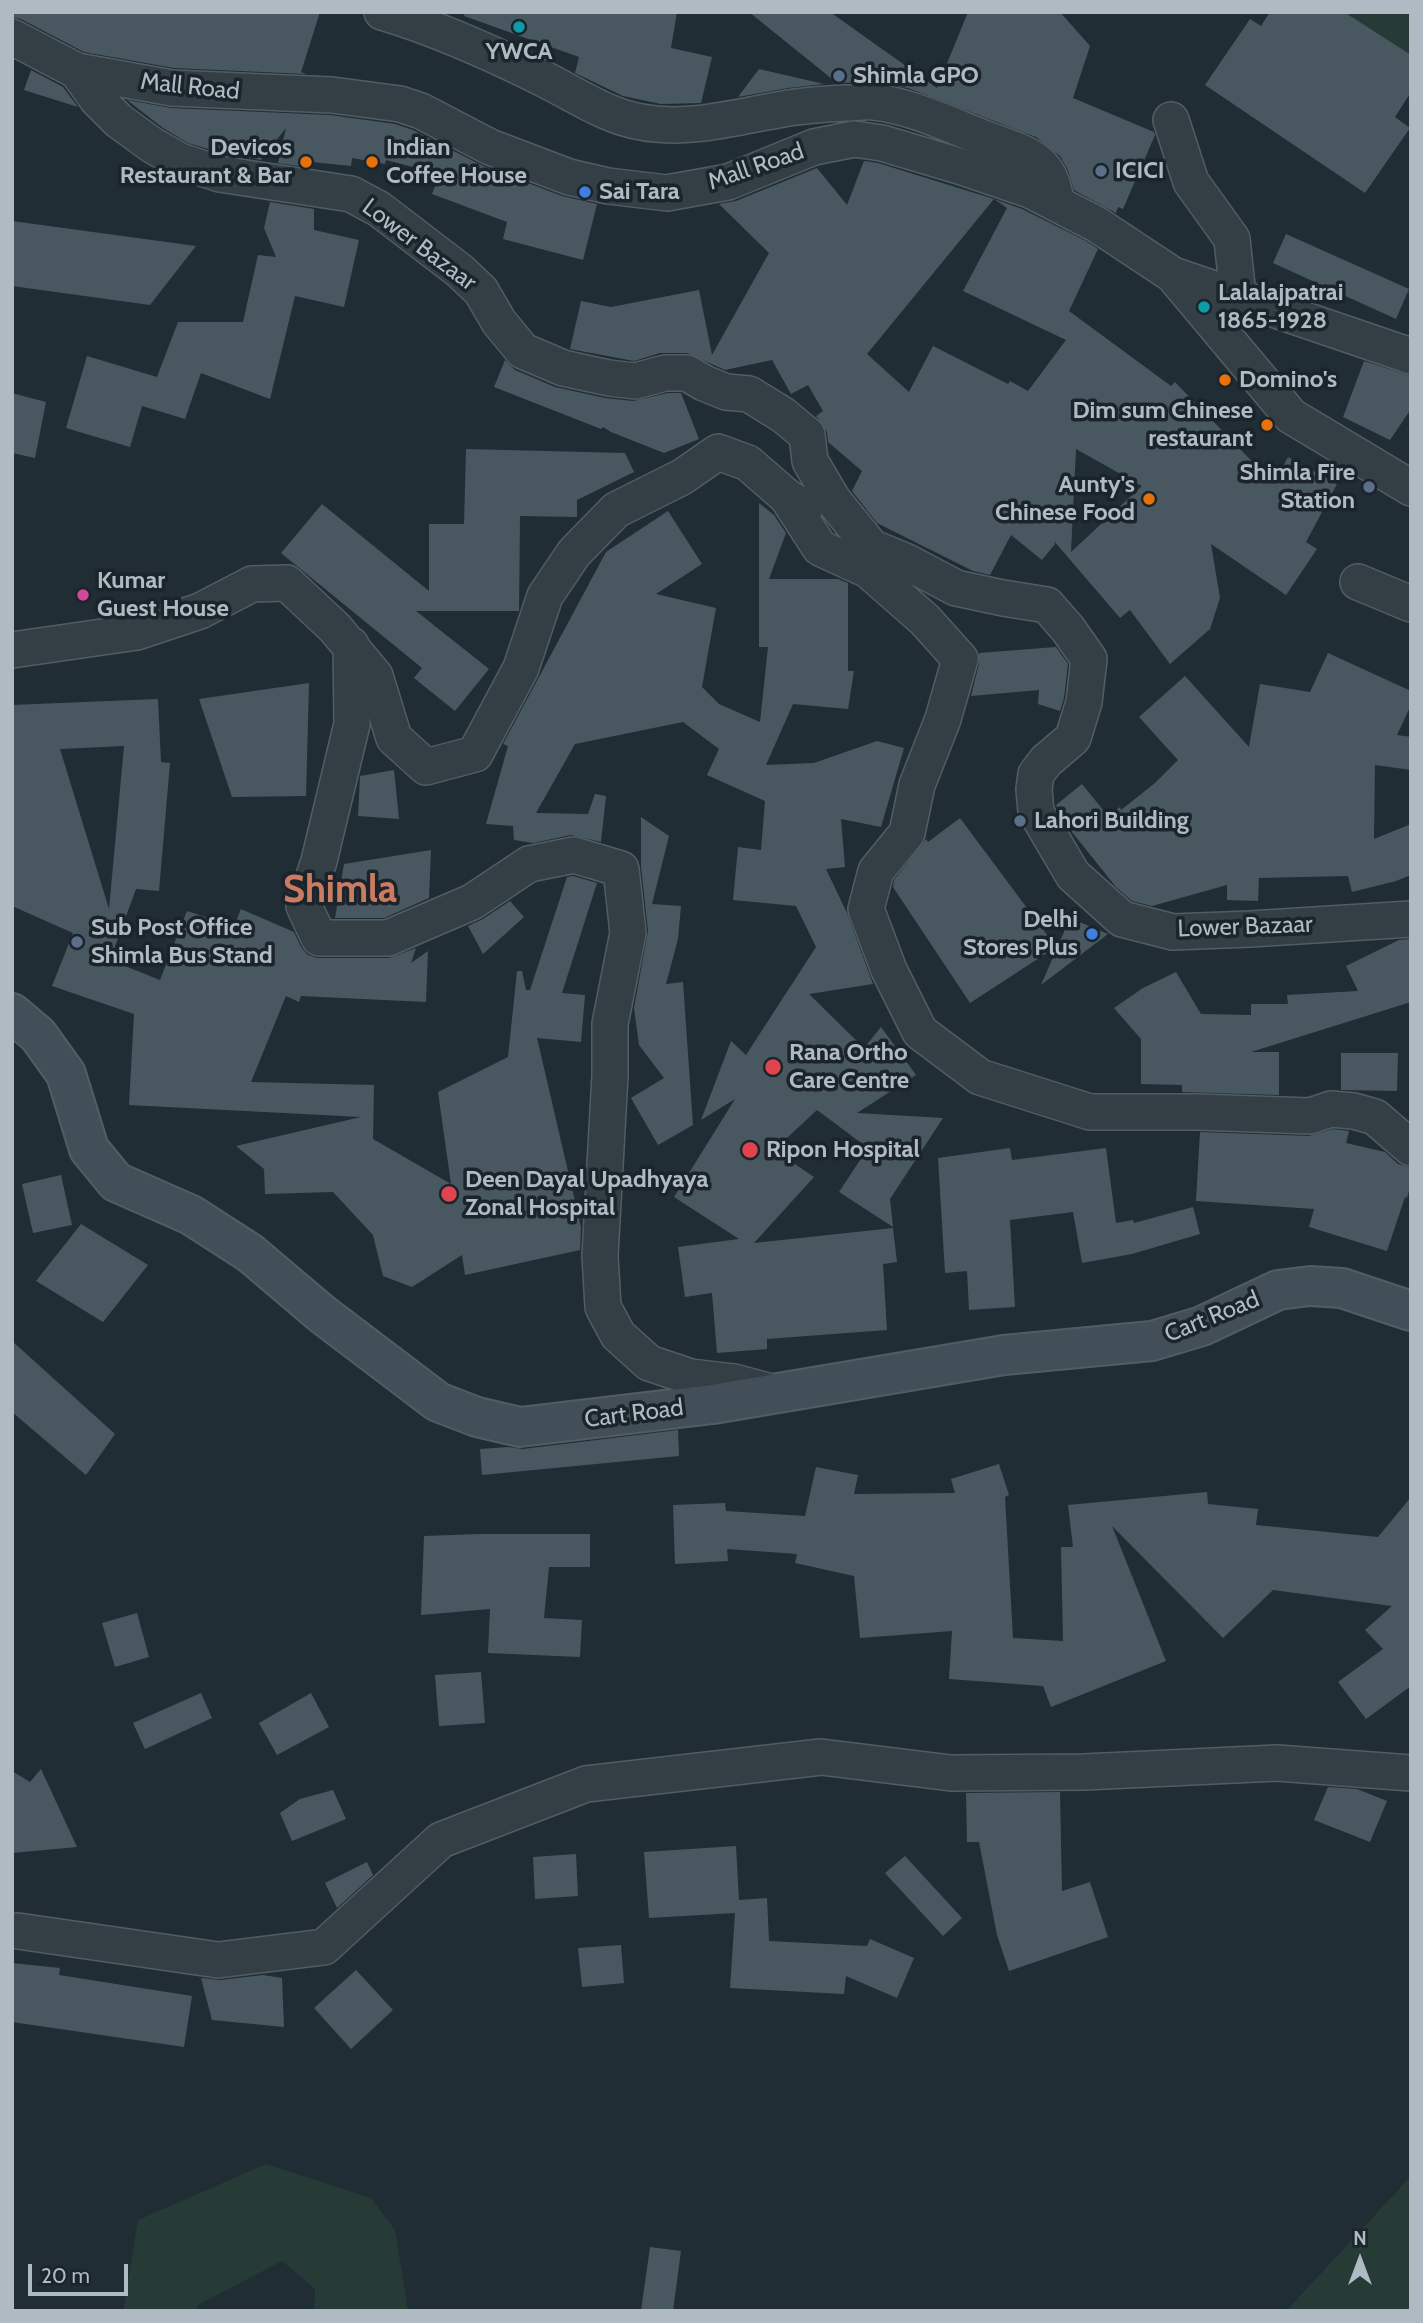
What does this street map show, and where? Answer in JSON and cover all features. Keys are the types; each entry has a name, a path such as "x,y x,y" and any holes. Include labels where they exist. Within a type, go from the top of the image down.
{"main road":[{"name":"Cart Road","path":"12,1013 38,1035 65,1074 89,1149 116,1182 191,1216 250,1253 322,1314 438,1402 477,1417 520,1427 713,1404 1004,1355 1152,1341 1202,1326 1278,1290 1310,1286 1342,1288 1411,1311"}],"street":[{"path":"382,12 453,36 604,111 640,122 668,125 721,122 785,108 838,103 873,102 903,108 1002,145 1039,162 1051,175 1056,203"},
{"name":"Mall Road","path":"12,37 77,71 172,89 332,94 400,104 421,111 490,147 569,177 608,186 667,193 728,182 814,147 853,139 882,143 959,166 1031,190 1096,224 1173,275 1291,416 1411,488"},
{"name":"Lower Bazaar","path":"77,71 97,99 119,121 152,145 180,160 220,174 351,194 379,209 460,271 481,291 499,322 523,351 563,368 609,378 635,381 665,373 687,373 726,392 749,394 783,415 807,435 810,461 833,500 871,548 907,562 956,588 1047,605 1089,659 1084,702 1073,738 1046,761 1036,774 1036,812 1073,875 1122,919 1173,932 1411,919"},
{"path":"1171,120 1191,182 1232,239 1238,296"},
{"path":"1173,275 1411,356"},
{"path":"12,650 49,647 137,632 200,611 252,583 287,583 351,645 375,676 394,738 426,767 475,754 521,668 545,596 575,553 615,510 682,477 718,452 748,463 787,497 814,514 850,524"},
{"path":"787,497 820,548 868,570 925,620 960,659 943,719 918,785 907,833 876,871 866,909 889,971 920,1032 980,1077 1090,1112 1310,1116 1332,1109 1354,1111 1375,1117 1411,1148"},
{"path":"1358,582 1411,604"},
{"path":"351,645 352,724 319,861 304,906 319,938 388,938 472,902 529,864 573,855 621,869 628,933 610,1024 610,1075 600,1256 603,1307 618,1335 649,1363 691,1377 734,1382 775,1394"},
{"path":"18,1931 218,1960 324,1947 441,1840 586,1784 821,1756 951,1773 1084,1772 1277,1763 1411,1773"}],"green space":[{"path":"1321,12 1411,12 1411,59"},
{"path":"266,2164 371,2198 395,2230 408,2311 314,2311 315,2289 282,2261 198,2305 196,2311 123,2311 138,2220"},
{"path":"1411,2176 1411,2311 1286,2311"}],"building":[{"path":"12,12 320,12 301,72 306,74 174,68 84,52 21,19 12,17"},
{"path":"465,12 677,12 671,48 712,57 701,103 661,104 623,96 575,73 579,57 464,16"},
{"path":"749,12 830,12 937,88 968,12 1060,12 1090,46 1073,98 1154,132 1155,135 1123,209 1118,207 1116,213 1074,190 1060,156 1036,137 908,88 872,82 837,83"},
{"path":"1270,12 1344,12 1411,55 1411,92 1395,117 1410,128 1365,193 1205,85 1250,19 1261,26"},
{"path":"759,69 824,84 738,97"},
{"path":"31,70 63,87 78,107 24,90"},
{"path":"127,100 171,108 330,115 395,124 413,130 483,166 562,196 597,204 583,260 503,239 507,222 432,194 440,174 386,160 385,164 352,158 351,166 312,162 312,168 278,163 286,128 261,160 225,154 188,143 163,128"},
{"path":"864,161 878,163 994,199 1022,209 1098,249 1069,311 1171,386 1175,382 1274,484 1288,457 1337,484 1306,542 1317,549 1286,595 1211,544 1220,598 1210,629 1170,664 1130,610 1120,618 1054,541 1055,544 1042,560 1011,535 990,575 973,571 877,523 852,491 862,471 828,442 827,432 816,416 823,411 808,385 791,394 772,360 725,370 687,353 660,353 634,361 570,349 581,301 611,307 699,290 712,355 769,253 719,204 736,201 817,168 847,205","holes":["994,199 1007,208 963,291 1066,340 1028,391 1010,381 1008,384 933,346 909,392 867,354","1076,449 1142,486 1071,552"]},
{"path":"270,202 314,209 314,230 359,240 344,307 295,296 270,399 201,373 185,419 142,406 130,447 66,428 87,356 157,377 178,322 243,322 258,255 276,257 264,228"},
{"path":"12,221 196,246 150,305 12,286"},
{"path":"1286,234 1409,289 1396,319 1273,263"},
{"path":"505,360 515,370 555,387 605,398 633,401 668,393 681,393 699,439 664,453 603,427 601,429 494,387"},
{"path":"1364,361 1411,376 1411,409 1390,440 1343,417"},
{"path":"12,393 46,402 35,458 12,453"},
{"path":"466,449 625,453 634,472 577,500 577,517 520,516 519,611 416,611 489,669 455,711 414,678 422,668 281,553 322,504 429,591 429,524 464,524"},
{"path":"759,503 774,515 786,533 769,579 838,579 848,583 848,671 854,671 848,709 793,704 766,765 814,763 877,741 904,748 881,827 841,819 845,867 826,869 847,913 873,984 809,994 864,1048 881,1027 916,1075 857,1113 943,1118 890,1199 893,1227 839,1192 868,1148 817,1110 774,1150 814,1177 754,1243 893,1228 897,1262 883,1264 887,1330 767,1339 767,1349 717,1353 712,1293 685,1297 678,1247 739,1239 674,1197 735,1099 701,1120 731,1041 746,1055 816,947 796,906 733,900 738,847 761,850 765,801 707,775 719,749 683,722 575,744 536,813 588,814 595,794 606,796 601,842 571,835 533,843 514,840 513,826 486,824 508,746 503,744 606,552 668,511 702,564 656,594 716,608 702,687 719,704 760,722 768,647 759,647"},
{"path":"1056,647 1068,664 1060,711 1038,704 1039,690 971,696 979,653"},
{"path":"1328,653 1411,691 1411,705 1397,735 1411,737 1411,770 1375,765 1374,839 1411,824 1411,875 1352,892 1348,876 1259,878 1258,901 1227,900 1227,885 1152,906 1132,901 1116,887 1068,827 1056,805 1082,784 1108,816 1120,807 1121,810 1155,783 1178,760 1139,717 1185,676 1249,747 1260,684 1310,692"},
{"path":"309,683 306,796 232,797 199,699"},
{"path":"158,699 161,762 170,763 159,891 136,889 110,960 160,980 187,911 234,926 241,909 294,932 308,955 318,958 389,958 416,948 411,963 428,951 426,1002 301,996 299,1002 286,996 251,1082 374,1085 373,1139 451,1184 438,1092 508,1057 517,971 522,971 526,990 530,990 567,877 573,876 597,883 562,993 585,995 581,1042 537,1038 581,1227 580,1250 465,1275 462,1255 412,1287 383,1276 373,1235 333,1192 265,1194 264,1169 236,1146 361,1117 129,1105 134,1014 52,986 73,933 12,906 12,705","holes":["124,746 109,909 60,749"]},
{"path":"394,770 399,819 358,816 360,776"},
{"path":"641,817 669,836 652,904 681,906 678,939 666,984 683,982 693,1125 658,1145 631,1098 664,1078 639,1045 634,1008 648,931 641,866"},
{"path":"960,818 1056,947 970,1003 893,887 894,880 926,839 928,842"},
{"path":"431,850 429,898 384,918 335,918 344,864"},
{"path":"510,901 524,917 483,954 468,926"},
{"path":"1070,918 1108,934 1041,985"},
{"path":"1411,939 1411,1002 1251,1052 1279,1052 1279,1095 1182,1092 1182,1085 1141,1084 1141,1039 1114,1008 1143,988 1176,972 1201,1014 1251,1015 1251,1004 1288,1004 1287,995 1358,991 1346,966 1399,940"},
{"path":"1341,1053 1398,1053 1397,1091 1341,1090"},
{"path":"1333,1129 1349,1131 1346,1143 1385,1152 1398,1164 1411,1168 1407,1198 1405,1197 1387,1251 1309,1227 1314,1209 1196,1201 1200,1132 1309,1136"},
{"path":"1010,1148 1012,1160 1106,1148 1116,1223 1133,1220 1134,1223 1193,1207 1200,1234 1132,1254 1082,1263 1073,1212 1010,1220 1015,1307 969,1310 967,1271 945,1273 938,1158"},
{"path":"61,1175 72,1225 33,1233 22,1184"},
{"path":"81,1224 148,1265 103,1322 36,1281"},
{"path":"12,1341 115,1434 86,1475 12,1412"},
{"path":"678,1430 679,1456 482,1475 480,1449 523,1449"},
{"path":"999,1464 1009,1495 1005,1497 1013,1638 1063,1641 1061,1547 1073,1547 1068,1505 1207,1492 1208,1504 1258,1509 1256,1525 1378,1537 1411,1497 1411,1686 1366,1719 1338,1682 1383,1649 1365,1630 1392,1606 1273,1590 1223,1638 1112,1526 1166,1661 1051,1707 1043,1686 949,1679 952,1631 860,1638 854,1576 795,1563 797,1554 727,1549 728,1561 675,1564 673,1505 725,1503 726,1511 805,1516 816,1467 858,1475 854,1494 955,1493 951,1479"},
{"path":"590,1534 590,1567 549,1567 544,1618 582,1620 580,1657 488,1653 490,1609 421,1615 424,1536"},
{"path":"137,1613 149,1657 115,1667 102,1623"},
{"path":"481,1672 485,1723 439,1726 435,1675"},
{"path":"201,1693 212,1718 145,1749 133,1723"},
{"path":"311,1693 329,1727 277,1755 259,1723"},
{"path":"41,1769 77,1847 12,1853 12,1771 30,1782"},
{"path":"1328,1787 1357,1789 1387,1801 1370,1842 1314,1820"},
{"path":"333,1790 346,1819 292,1841 280,1813 300,1799"},
{"path":"1060,1792 1062,1891 1090,1882 1108,1937 1009,1971 997,1935 979,1842 967,1842 966,1793"},
{"path":"736,1846 739,1900 767,1898 769,1941 867,1946 870,1939 914,1958 897,1998 846,1976 844,1994 730,1988 735,1913 649,1918 644,1852"},
{"path":"576,1854 578,1896 535,1899 533,1857"},
{"path":"905,1856 962,1918 943,1936 885,1873"},
{"path":"367,1862 373,1875 337,1908 325,1883"},
{"path":"621,1945 624,1983 582,1987 578,1948"},
{"path":"12,1963 60,1968 59,1975 192,1996 184,2047 12,2022"},
{"path":"356,1970 393,2010 351,2049 314,2008"},
{"path":"263,1975 282,1978 284,2027 212,2020 201,1978 220,1980"},
{"path":"650,2247 681,2251 673,2311 641,2311"}],"place":[{"name":"YWCA","path":"519,27"},
{"name":"Shimla GPO","path":"839,76"},
{"name":"Devicos Restaurant & Bar","path":"306,162"},
{"name":"Indian Coffee House","path":"372,162"},
{"name":"ICICI","path":"1101,171"},
{"name":"Sai Tara","path":"585,192"},
{"name":"Lalalajpatrai 1865-1928","path":"1204,307"},
{"name":"Domino's","path":"1225,380"},
{"name":"Dim sum Chinese restaurant","path":"1267,425"},
{"name":"Shimla Fire Station","path":"1369,487"},
{"name":"Aunty's Chinese Food","path":"1149,499"},
{"name":"Kumar Guest House","path":"83,595"},
{"name":"Lahori Building","path":"1020,821"},
{"name":"Delhi Stores Plus","path":"1092,934"},
{"name":"Sub Post Office Shimla Bus Stand","path":"77,942"},
{"name":"Rana Ortho Care Centre","path":"773,1067"},
{"name":"Ripon Hospital","path":"750,1150"},
{"name":"Deen Dayal Upadhyaya Zonal Hospital","path":"449,1194"}],"district":[{"name":"Shimla","path":"340,891"}]}
